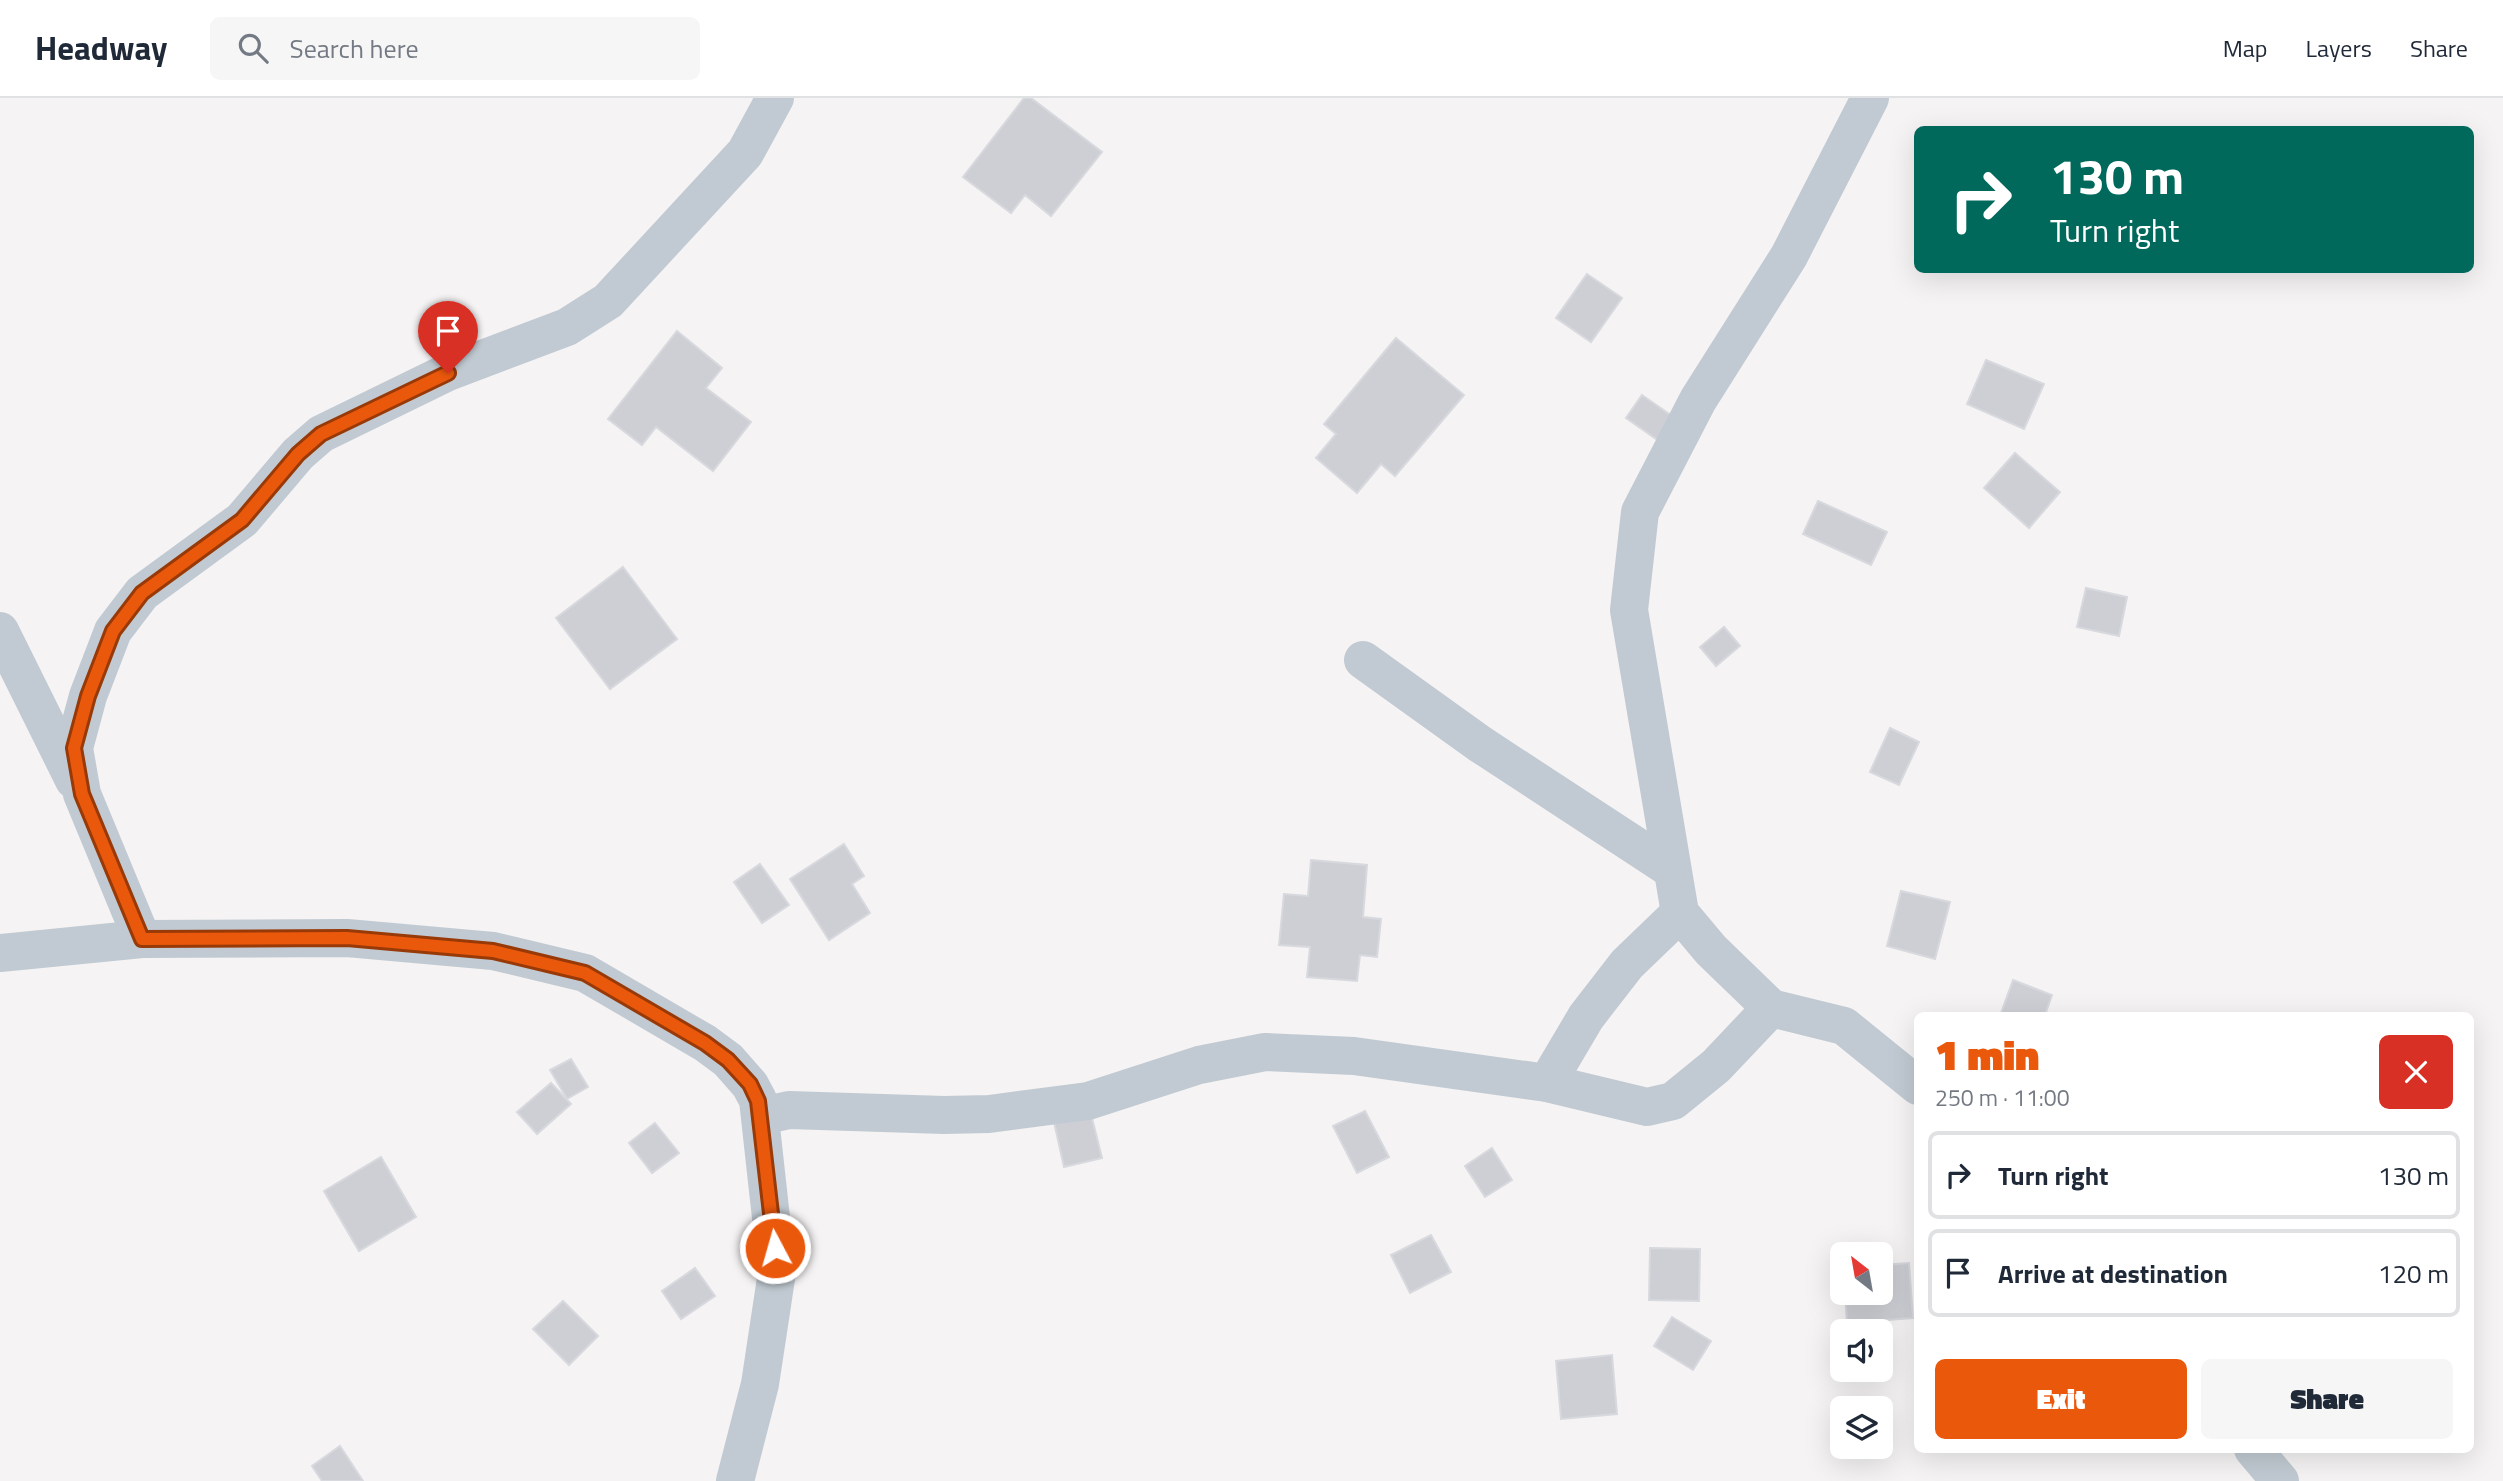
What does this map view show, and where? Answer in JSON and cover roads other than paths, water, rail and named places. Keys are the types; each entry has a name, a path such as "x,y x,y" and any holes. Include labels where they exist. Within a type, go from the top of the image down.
{"street":[{"path":"82,794 74,748 88,696 113,631 142,593 242,520 298,454 321,434 448,373 567,327 608,301 745,153 775,98"},
{"path":"1870,98 1789,256 1698,400 1640,512 1629,610 1680,913 1710,950 1771,1008 1844,1026 1914,1083"},
{"path":"0,631 82,794 142,939"},
{"path":"1363,660 1480,744 1671,869"},
{"path":"1547,1083 1586,1017 1628,964 1680,913"},
{"path":"0,953 142,939 347,938 493,951 585,973 705,1043 728,1060 750,1084 762,1116 777,1272 760,1384 735,1481"},
{"path":"762,1116 789,1110 989,1114 1087,1101 1199,1065 1265,1052 1354,1056 1547,1083 1647,1107 1673,1101 1716,1066 1771,1008"},
{"path":"2256,1453 2280,1481"}]}
